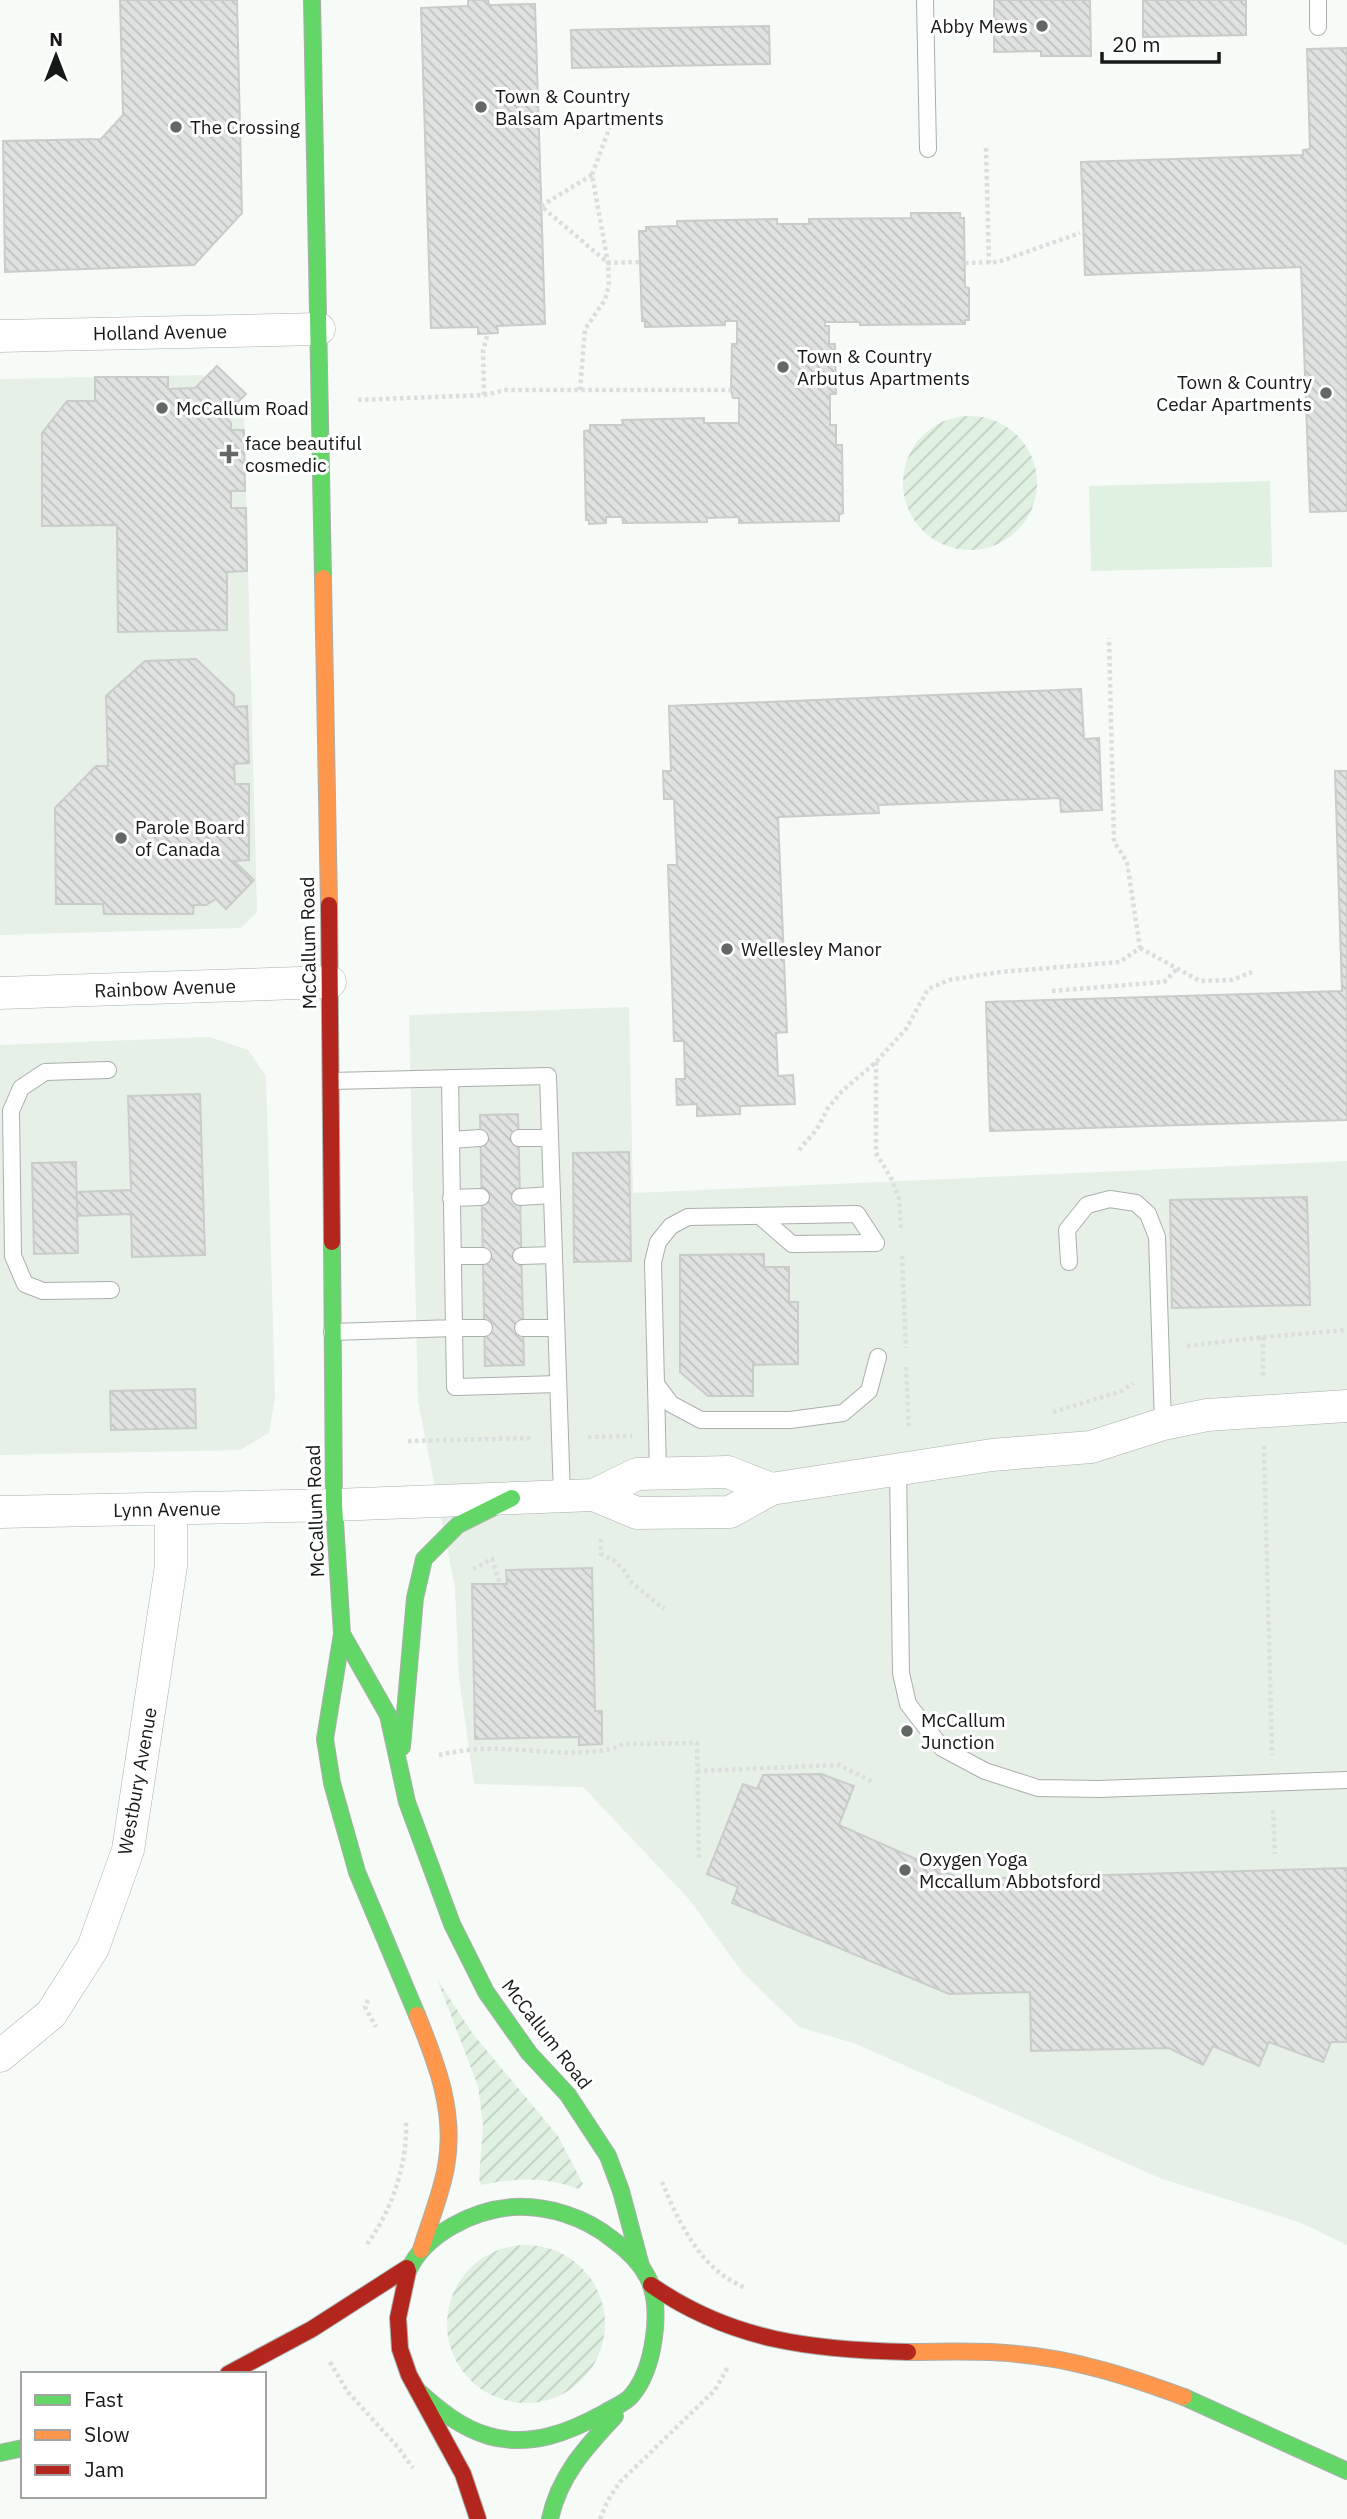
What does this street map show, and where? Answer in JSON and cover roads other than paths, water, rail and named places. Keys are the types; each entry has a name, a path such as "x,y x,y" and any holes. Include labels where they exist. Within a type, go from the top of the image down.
{"main road":[{"name":"McCallum Road","path":"312,0 330,982 334,1505 342,1634 325,1740 332,1783 357,1872 427,2040 444,2088 449,2126 446,2167 421,2250"},
{"path":"400,1763 415,1598 424,1559 458,1525 512,1498"},
{"name":"McCallum Road","path":"342,1634 388,1715 407,1802 452,1924 486,1992 530,2053 568,2095 607,2156 621,2191 641,2266"},
{"path":"232,2372 312,2329 407,2269 421,2250 446,2229 477,2215 516,2206 553,2211 591,2224 620,2245 641,2266 651,2285 657,2333 633,2396 568,2471 550,2519"},
{"path":"407,2269 397,2320 401,2356 460,2471 474,2502 478,2519"},
{"path":"651,2285 688,2310 710,2320 782,2344 846,2351 1030,2355 1127,2375 1206,2405 1347,2471"},
{"path":"418,2391 449,2418 475,2432 516,2442 555,2437 591,2421 633,2396"},
{"path":"0,2453 21,2448"}],"street":[{"name":"Holland Avenue","path":"0,336 319,329"},
{"name":"Rainbow Avenue","path":"0,993 330,982"},
{"path":"594,1495 637,1513 730,1512 771,1489 992,1455 1091,1447 1163,1424 1207,1415 1347,1406"},
{"path":"594,1495 637,1474 728,1472 771,1489"},
{"name":"Lynn Avenue","path":"0,1513 334,1505 594,1495"},
{"name":"Westbury Avenue","path":"0,2056 51,2014 93,1948 128,1850 172,1566 171,1509"}],"lane":[{"path":"925,0 928,149"},
{"path":"1318,0 1318,27"},
{"path":"107,1070 45,1072 21,1088 11,1111 13,1256 25,1284 43,1292 111,1290"},
{"path":"330,1081 548,1076 562,1496"},
{"path":"450,1078 455,1387 558,1384"},
{"path":"451,1140 480,1138"},
{"path":"519,1138 550,1138"},
{"path":"520,1197 552,1195"},
{"path":"452,1198 481,1197"},
{"path":"1069,1262 1067,1230 1087,1205 1110,1199 1136,1203 1148,1214 1157,1237 1163,1424"},
{"path":"658,1474 653,1262 658,1241 671,1226 688,1217 857,1214 876,1244 793,1244 761,1217"},
{"path":"521,1256 554,1255"},
{"path":"453,1256 483,1256"},
{"path":"332,1332 484,1328"},
{"path":"523,1328 556,1328"},
{"path":"656,1384 671,1404 701,1420 789,1420 816,1417 843,1413 869,1391 878,1357"},
{"path":"898,1468 901,1673 908,1704 942,1748 985,1771 1038,1788 1099,1789 1347,1780"}],"place":[{"name":"Abby Mews","path":"1042,26"},
{"name":"Town & Country Balsam Apartments","path":"481,107"},
{"name":"The Crossing","path":"176,127"},
{"name":"Town & Country Arbutus Apartments","path":"783,367"},
{"name":"Town & Country Cedar Apartments","path":"1326,393"},
{"name":"McCallum Road","path":"162,408"},
{"name":"face beautiful cosmedic","path":"229,454"},
{"name":"Parole Board of Canada","path":"121,838"},
{"name":"Wellesley Manor","path":"727,949"},
{"name":"McCallum Junction","path":"907,1731"},
{"name":"Oxygen Yoga Mccallum Abbotsford","path":"905,1870"}]}
